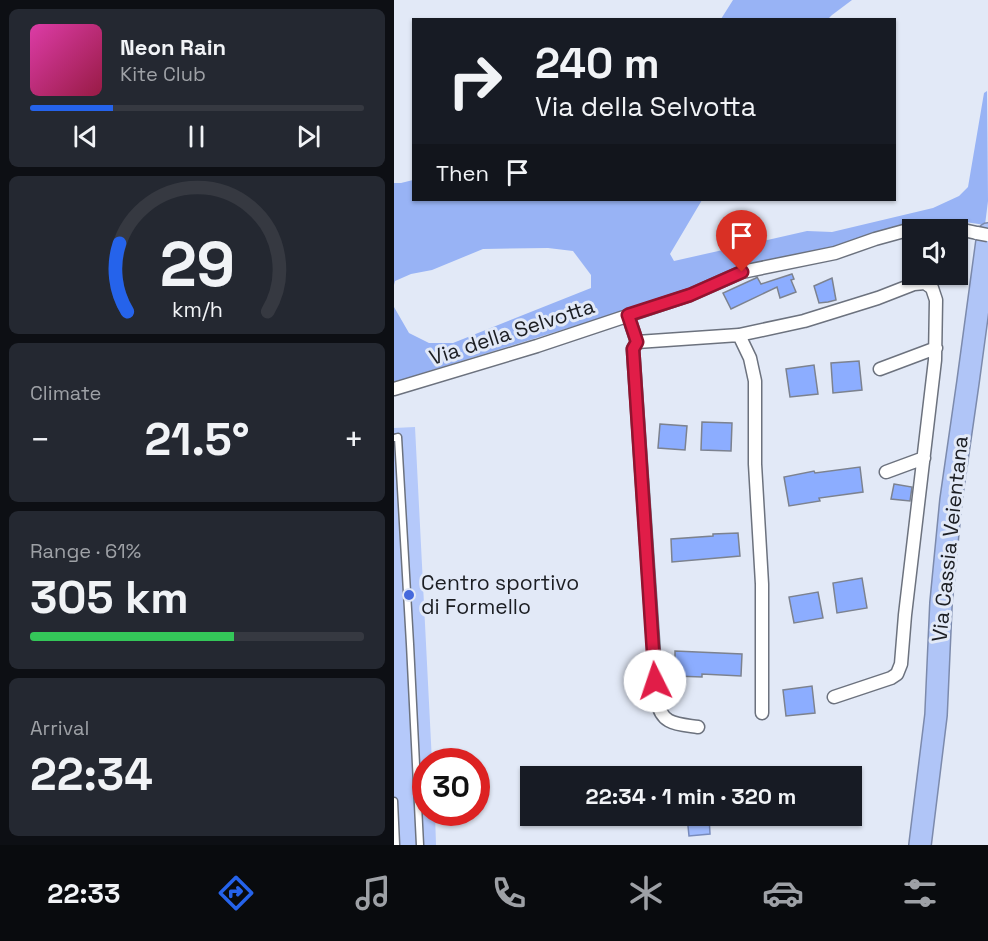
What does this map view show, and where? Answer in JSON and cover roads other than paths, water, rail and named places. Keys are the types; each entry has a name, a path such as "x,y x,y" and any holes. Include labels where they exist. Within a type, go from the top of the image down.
{"highway":[{"name":"Via Cassia Veientana","path":"920,845 936,715 941,603 951,500 968,382 984,234"},
{"name":"Via Cassia Veientana","path":"934,845 949,716 955,600 964,502 988,340"}],"street":[{"name":"Via della Selvotta","path":"394,389 537,346 690,295 742,272 835,253 875,238 915,228 954,228 984,234"},
{"path":"637,342 739,335 804,321 878,298 907,286 921,283 930,286 935,297 936,348 899,670 887,680 834,697"},
{"path":"628,315 637,342 633,349 657,700 660,713 666,719 678,724 698,727"},
{"path":"739,335 750,358 755,381 755,464 762,584 762,713"},
{"path":"880,369 936,348"},
{"path":"886,472 924,458"}],"lane":[{"path":"394,438 398,437 420,845"},
{"path":"394,801 396,845"}],"place":[{"name":"Centro sportivo di Formello","path":"409,595"}]}
